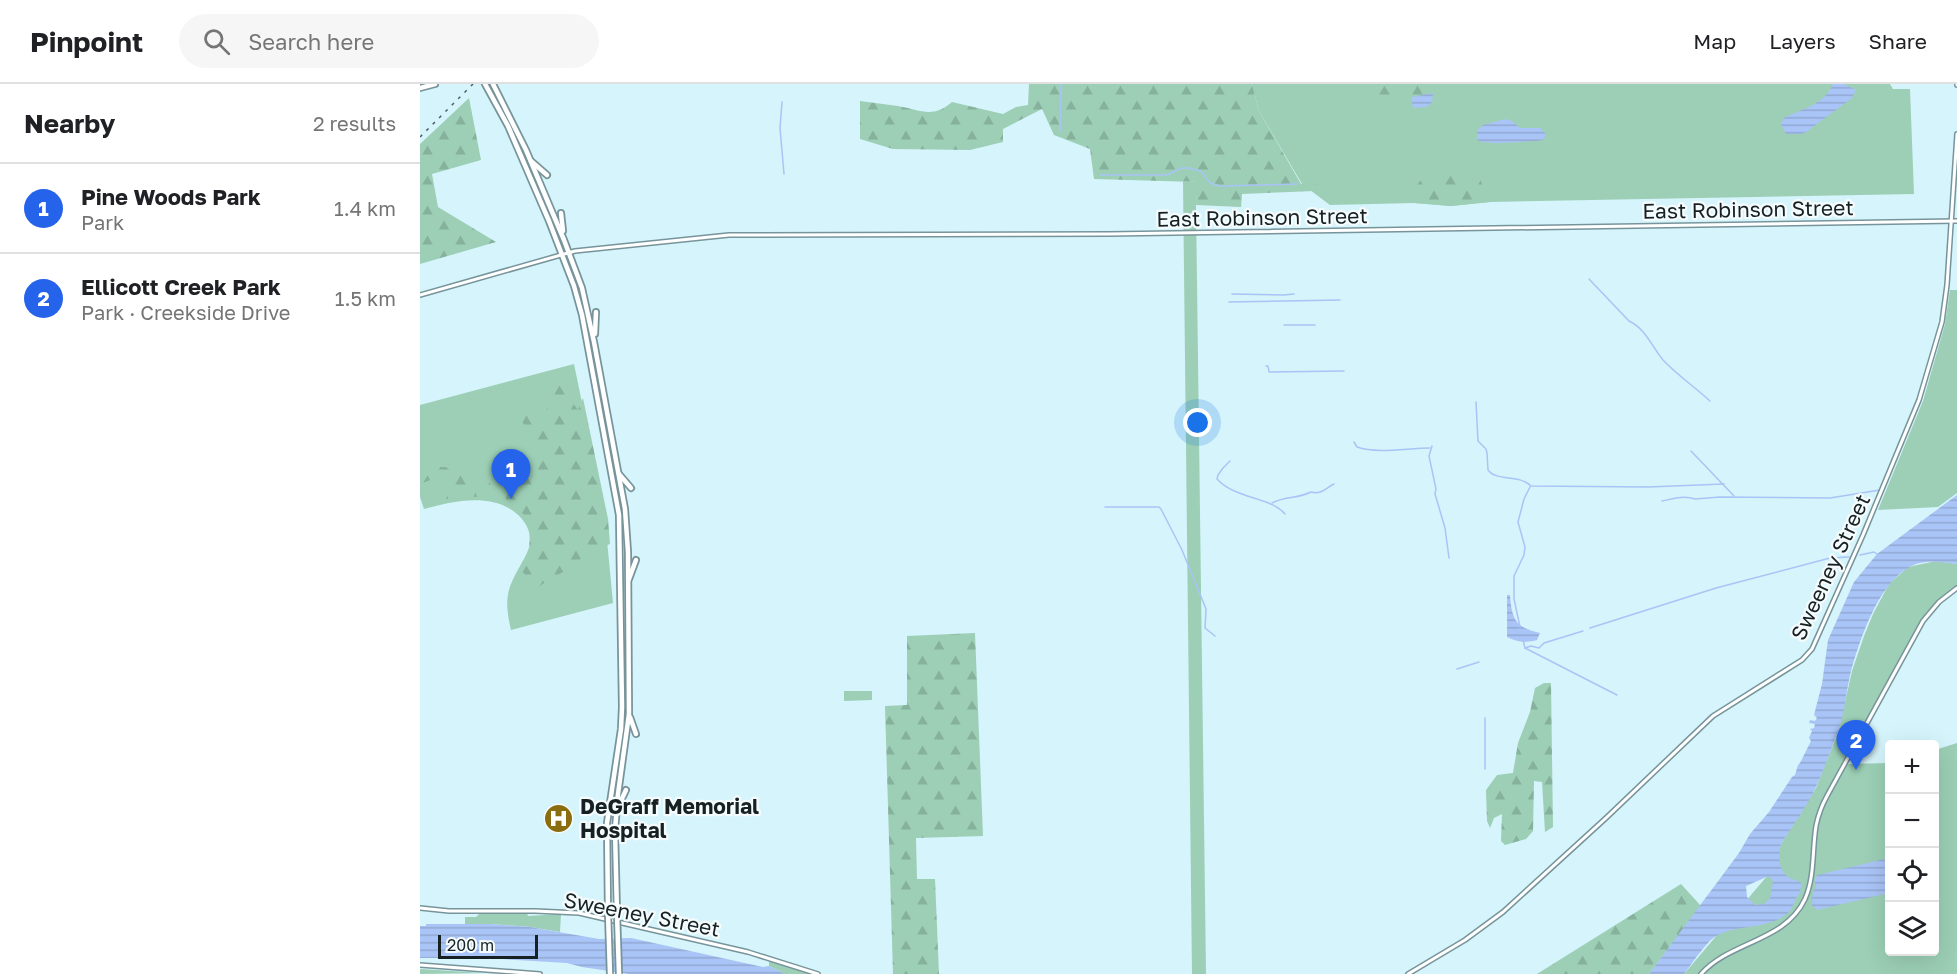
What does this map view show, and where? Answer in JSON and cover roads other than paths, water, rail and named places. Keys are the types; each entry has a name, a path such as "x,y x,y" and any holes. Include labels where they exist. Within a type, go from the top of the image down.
{"main road":[{"path":"420,88 435,84"},
{"path":"485,84 508,126 562,255 582,315 619,514 622,707 607,823 609,974"},
{"path":"493,84 530,160 582,288 627,523 629,714 615,830 619,974"},
{"path":"530,160 547,175"},
{"path":"561,213 564,240"},
{"path":"594,342 596,312"},
{"path":"619,474 631,488"},
{"path":"628,582 636,560"},
{"path":"629,714 636,734"},
{"path":"616,812 626,790"}],"street":[{"name":"Sweeney Street","path":"1408,974 1465,940 1503,912 1596,828 1713,716 1802,660 1812,648 1863,535 1919,400 1942,322 1947,285 1957,134"},
{"name":"East Robinson Street","path":"420,295 569,253 729,235 1109,234 1957,221"},
{"path":"1701,974 1729,953 1773,933 1796,914 1805,899 1811,880 1816,826 1827,796 1923,621 1939,602 1957,588"},
{"name":"Sweeney Street","path":"420,908 449,911 579,913 748,951 818,974"},
{"path":"420,964 540,974"}],"water":[{"path":"1833,84 1844,84 1856,90 1852,98 1806,132 1786,134 1781,124 1784,118 1818,102"},
{"path":"1433,93 1432,102 1427,107 1414,108 1412,97"},
{"path":"1505,119 1512,121 1520,128 1540,128 1545,133 1545,137 1537,141 1506,143 1477,140 1477,131 1483,125"},
{"path":"1957,495 1957,564 1925,562 1913,565 1897,576 1879,600 1859,644 1840,726 1826,762 1811,796 1781,844 1779,857 1782,870 1788,877 1802,884 1796,901 1785,915 1777,920 1734,929 1718,935 1705,947 1684,974 1649,974 1795,775 1811,741 1809,738 1812,731 1810,729 1814,728 1815,724 1809,723 1810,720 1815,721 1817,718 1814,715 1822,684 1828,640 1854,582 1877,554","holes":["1769,876 1773,881 1770,898 1764,904 1755,905 1747,897 1746,886"]},
{"path":"1507,595 1510,595 1512,611 1517,622 1525,628 1540,633 1537,640 1522,642 1507,637"},
{"path":"1885,859 1885,894 1817,910 1811,904 1813,902 1811,899 1814,892 1812,891 1816,889 1814,882 1817,875"},
{"path":"426,924 491,924 530,927 599,939 631,938 763,967 769,966 785,974 629,974 567,963 485,958 420,958 420,926 426,926"}],"waterway":[{"path":"1060,132 1061,84"},
{"path":"782,102 780,128 784,174"},
{"path":"1100,175 1167,175 1182,168 1188,168 1201,171 1210,183 1220,186 1297,184"},
{"path":"1589,279 1629,321 1640,329 1663,360 1710,401"},
{"path":"1232,294 1294,294"},
{"path":"1229,302 1340,300"},
{"path":"1284,325 1315,325"},
{"path":"1266,366 1269,372 1344,371"},
{"path":"1476,402 1478,441 1486,449 1488,470 1497,476 1520,480 1531,486 1648,487 1724,484"},
{"path":"1354,442 1357,447 1374,450 1430,448"},
{"path":"1432,446 1429,456 1435,494 1445,528 1449,558"},
{"path":"1691,451 1734,496"},
{"path":"1230,461 1217,479 1233,491 1271,504 1285,514"},
{"path":"1272,503 1311,492 1321,492 1334,484"},
{"path":"1520,627 1514,599 1514,576 1524,555 1525,547 1518,522 1530,487"},
{"path":"1662,501 1682,497 1695,499 1720,497 1830,498 1880,490"},
{"path":"1105,507 1159,507 1161,509 1182,550 1206,609 1205,628 1215,636"},
{"path":"1860,555 1874,552 1877,554"},
{"path":"1590,628 1716,588 1830,558 1849,557"},
{"path":"1583,631 1544,643 1539,648 1531,646 1525,648 1617,695"},
{"path":"1523,640 1525,648"},
{"path":"1457,669 1479,662"},
{"path":"1485,718 1485,769"}],"railway":[{"path":"420,137 473,84"}],"place":[{"name":"Pine Woods Park","path":"511,499"},
{"name":"Ellicott Creek Park","path":"1856,770"},
{"name":"DeGraff Memorial Hospital","path":"559,818"}]}
